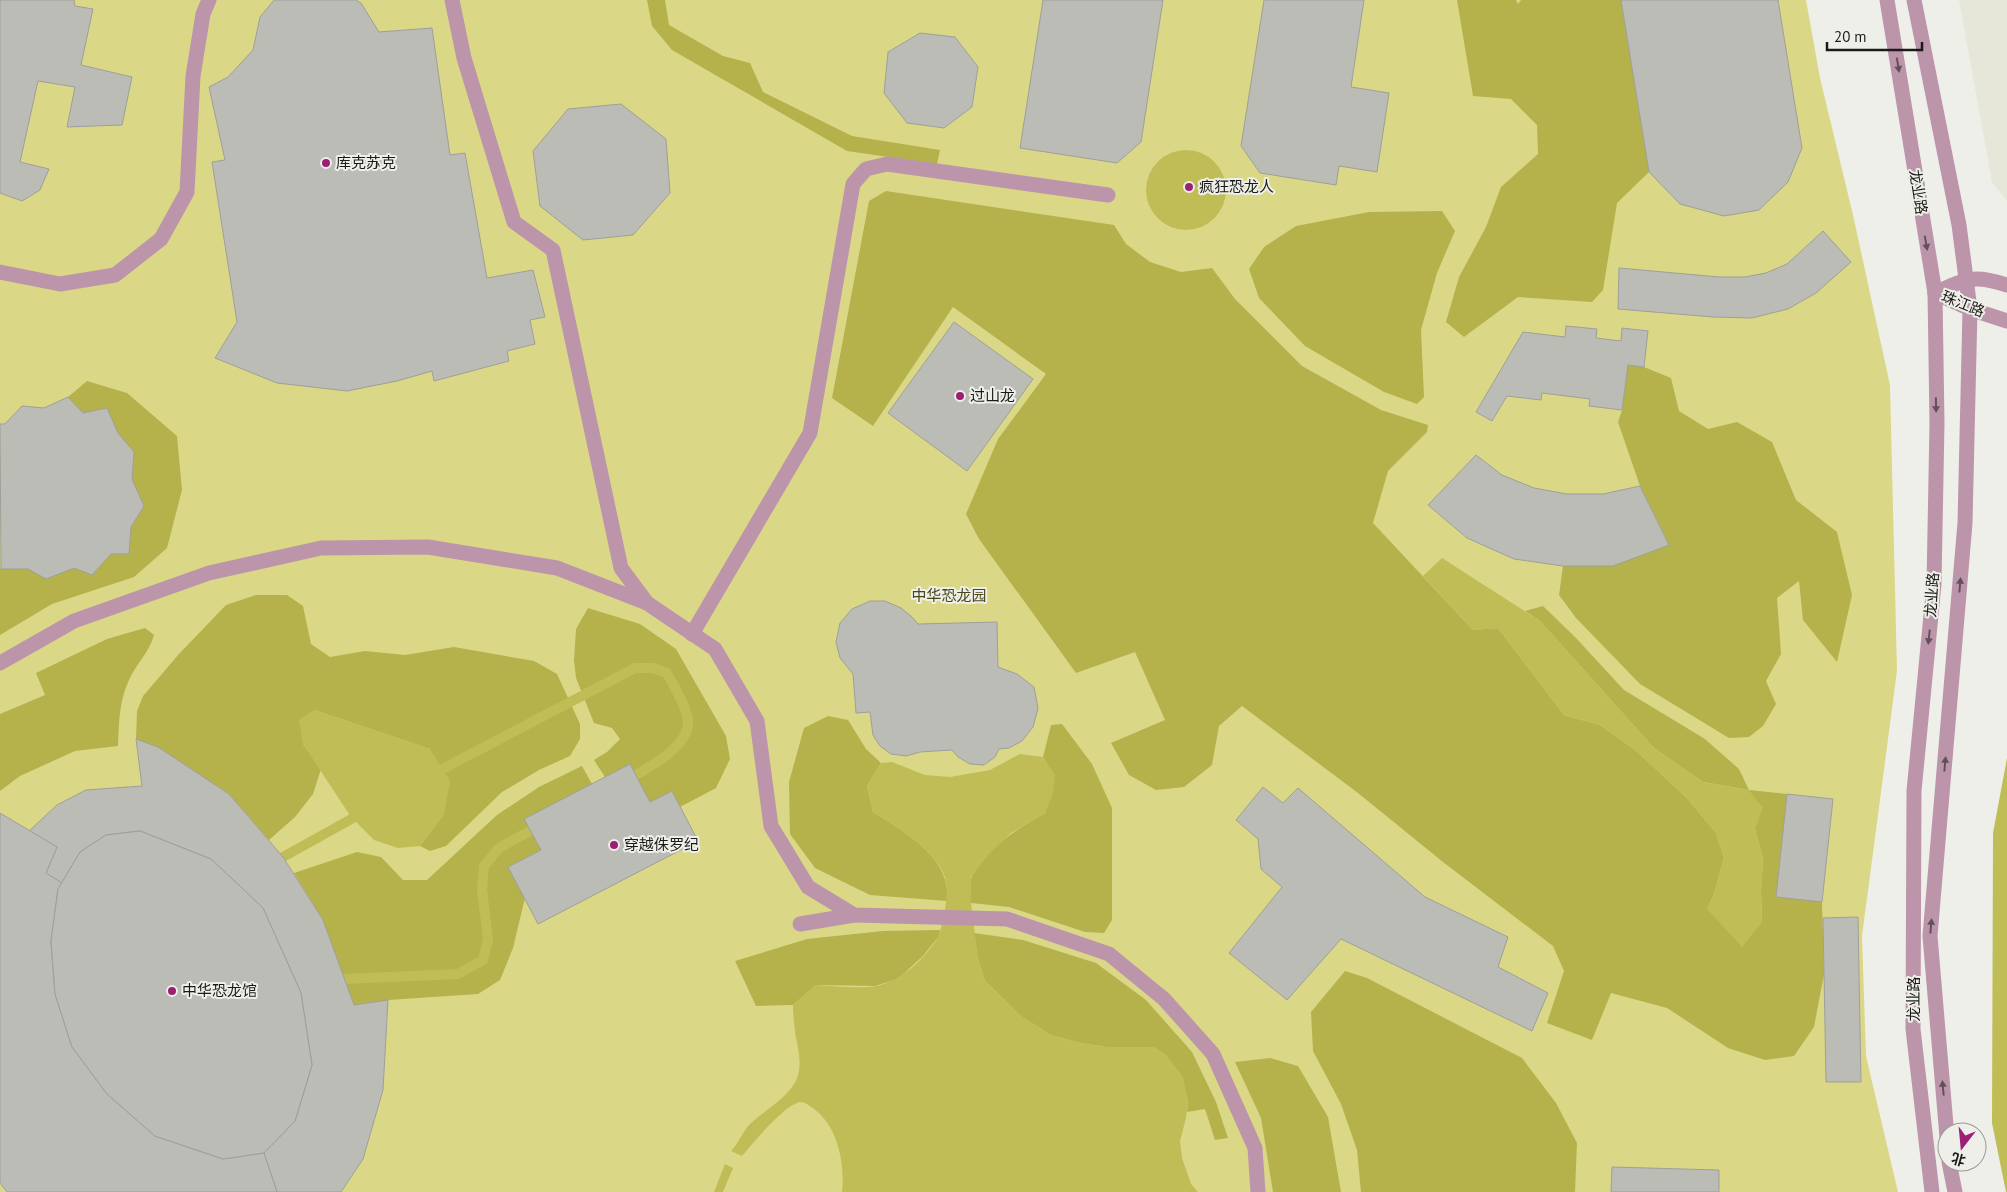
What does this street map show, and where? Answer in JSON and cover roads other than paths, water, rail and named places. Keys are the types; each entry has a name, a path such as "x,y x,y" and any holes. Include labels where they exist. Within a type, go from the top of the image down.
{"street":[{"path":"0,272 60,284 115,275 160,239 187,192 193,76 203,14 209,0"},
{"path":"452,0 464,58 514,222 553,250 621,568 647,602"},
{"name":"龙业路","path":"1887,0 1935,292 1937,423 1934,584 1914,791 1914,1029 1932,1192"},
{"name":"龙业路","path":"1914,0 1959,225 1970,309 1965,523 1930,936 1946,1122"},
{"path":"692,634 810,433 853,184 866,169 887,164 1108,194"},
{"name":"珠江路","path":"1935,292 1966,278 1992,280 2007,285"},
{"name":"珠江路","path":"1935,292 1970,309 2007,321"},
{"path":"0,664 74,620 209,573 321,548 428,547 557,568 647,602 715,649 757,721 771,826 808,887 854,915"},
{"path":"800,924 854,915 1007,919 1109,954 1164,999 1213,1054 1256,1148 1258,1192"},
{"path":"1952,1172 1955,1192"}],"waterway":[{"path":"431,775 635,668 653,668 667,673 687,715 688,726 677,746 667,755 625,781"},
{"path":"283,857 364,812"},
{"path":"344,979 458,974 483,960 488,939 482,889 484,866 499,848 541,825"}],"place":[{"name":"库克苏克","path":"326,163"},
{"name":"疯狂恐龙人","path":"1189,187"},
{"name":"过山龙","path":"960,396"},
{"name":"穿越侏罗纪","path":"614,845"},
{"name":"中华恐龙馆","path":"172,991"}],"park label":[{"name":"中华恐龙园","path":"949,596"}]}
